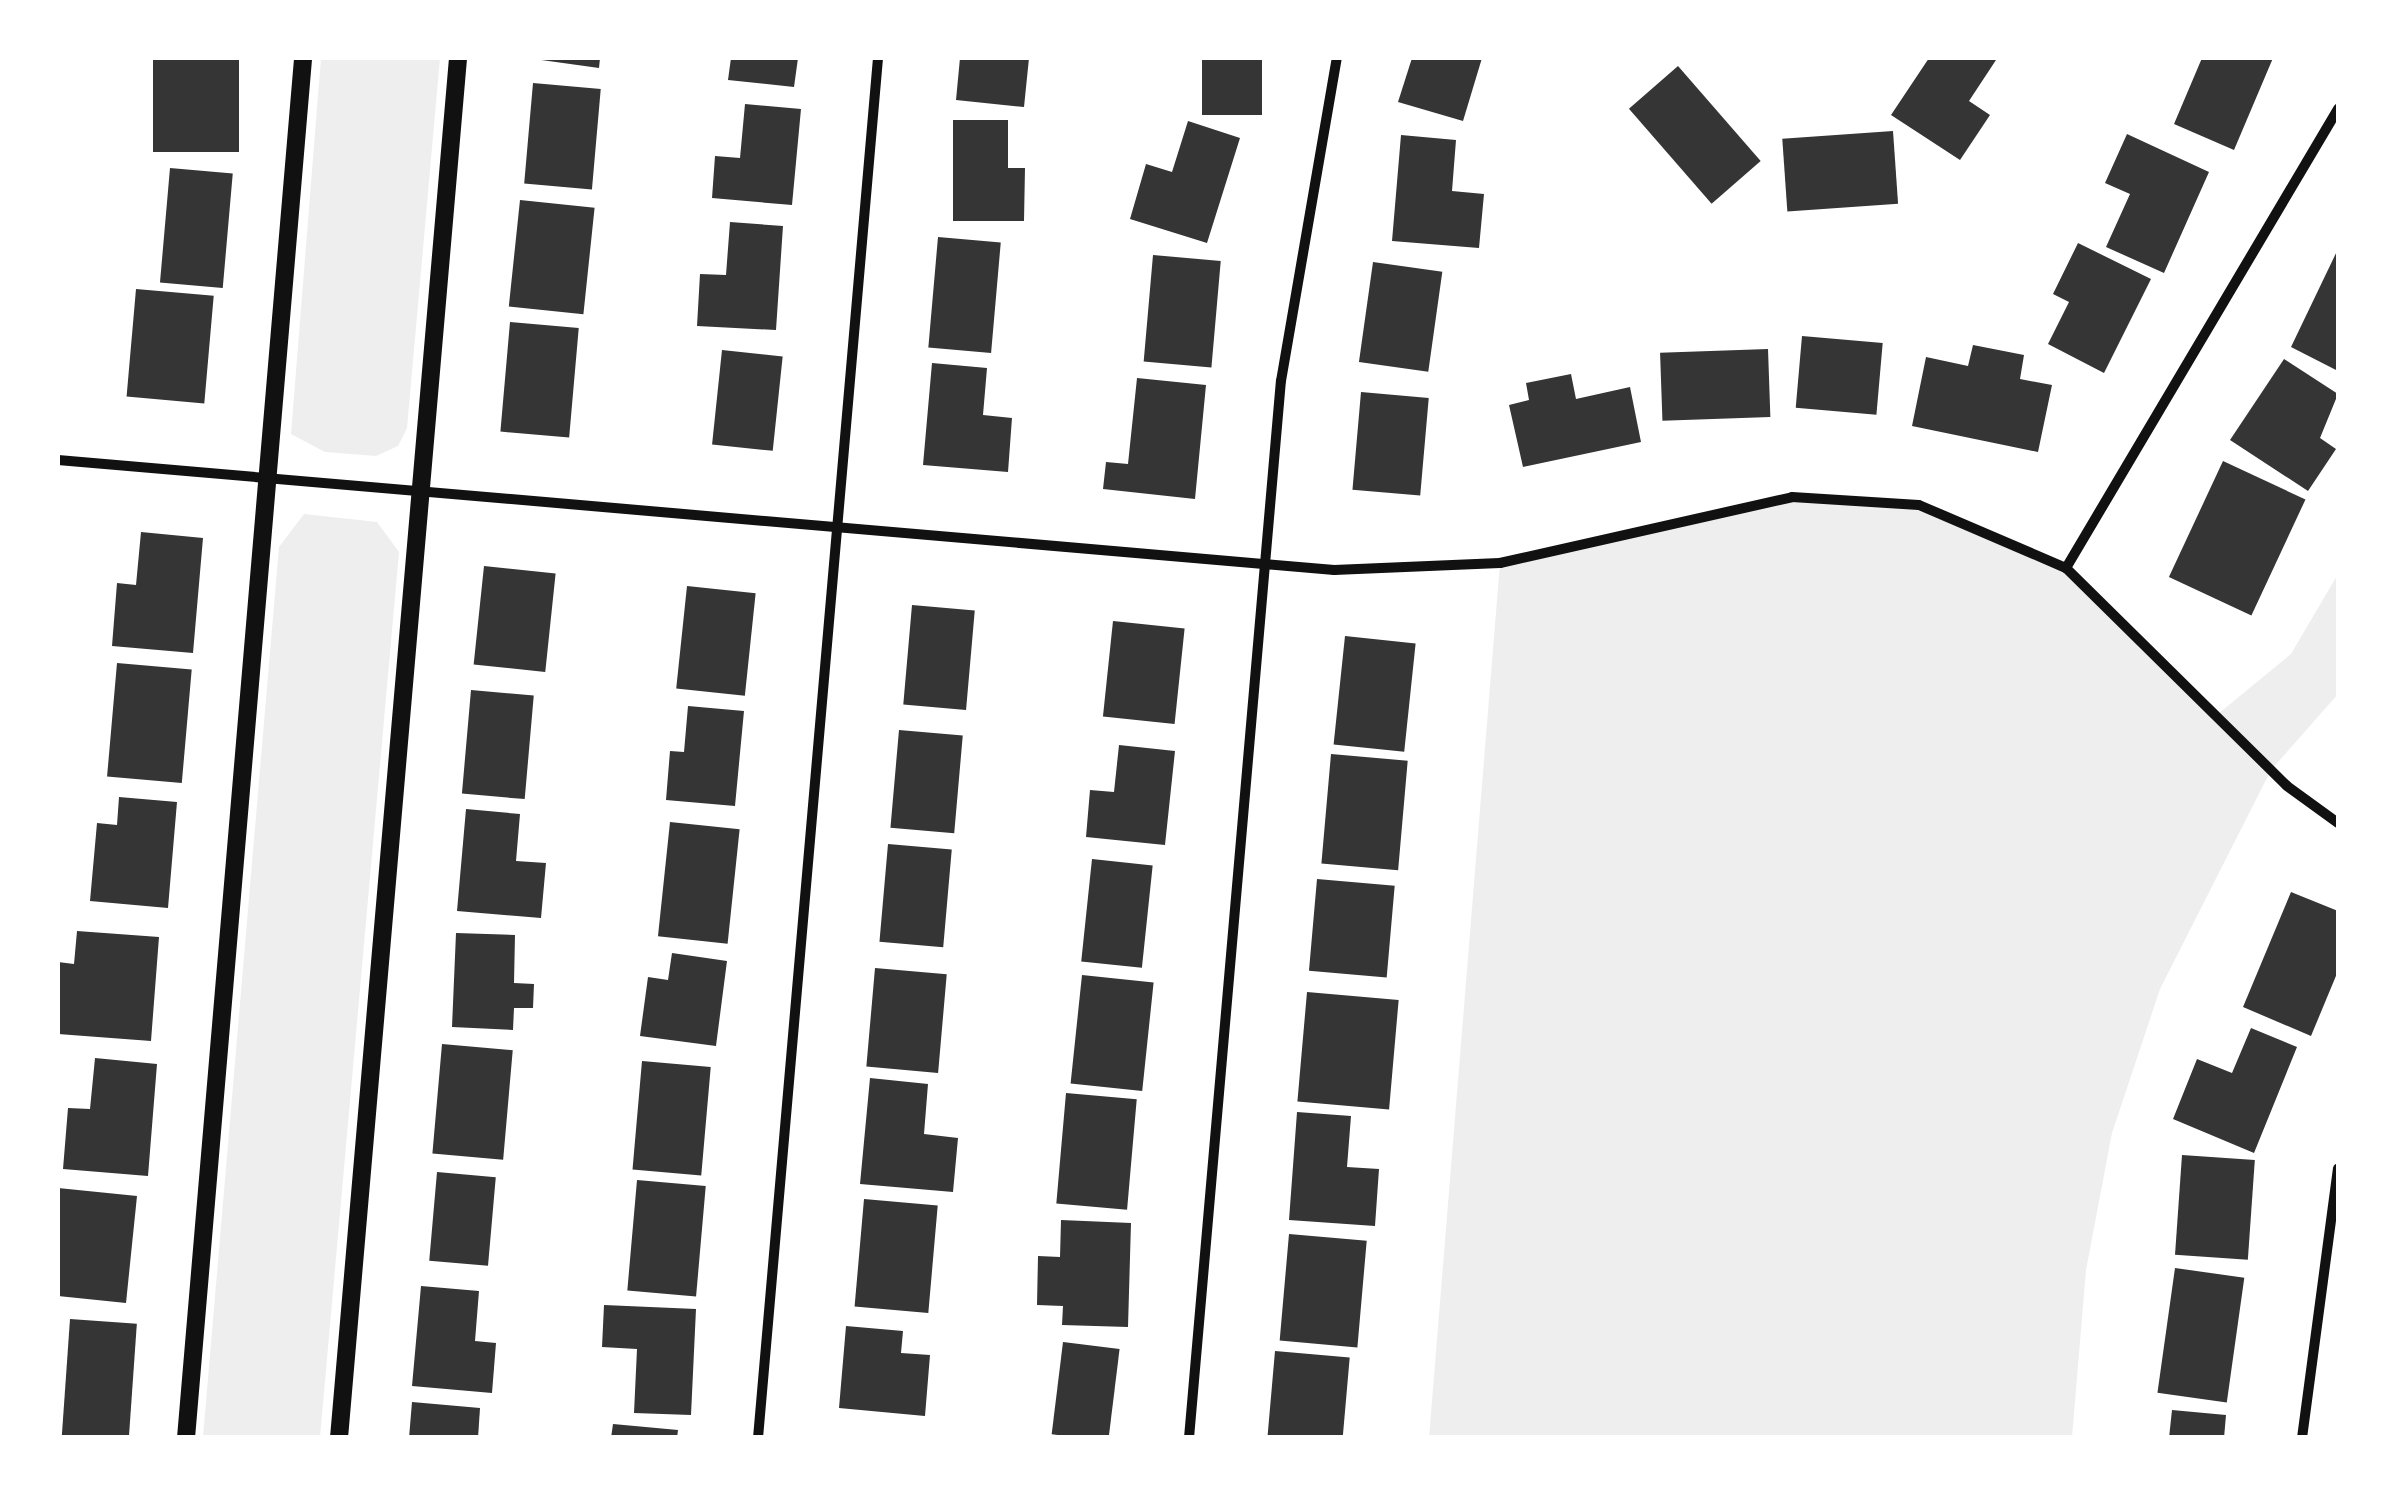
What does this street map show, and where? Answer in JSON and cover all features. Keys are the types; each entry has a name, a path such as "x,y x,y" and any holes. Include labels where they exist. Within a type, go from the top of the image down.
{"street":[{"path":"186,1438 303,58"},
{"path":"339,1438 458,58"},
{"path":"758,1438 878,58"},
{"path":"1190,1438 1262,564 1298,256 1337,58"},
{"path":"2066,568 2338,110"},
{"path":"58,460 1262,564 1399,570 1500,563 1792,497 1919,505 2066,568 2287,786 2338,822"},
{"path":"2302,1438 2338,1168"}],"shaded area":[{"path":"321,58 440,58 407,428 398,446 376,456 325,452 291,434"},
{"path":"1792,497 1919,505 2066,568 2218,714 2291,654 2338,574 2338,694 2271,770 2160,989 2112,1133 2086,1270 2072,1437 1429,1438 1500,563"},
{"path":"304,514 377,522 399,552 320,1437 203,1437 279,547"}],"building":[{"path":"153,58 239,58 239,152 153,152"},
{"path":"527,58 600,58 599,68"},
{"path":"731,58 798,58 794,87 728,80"},
{"path":"960,58 1029,58 1024,107 956,100"},
{"path":"1202,58 1262,58 1262,115 1202,115"},
{"path":"1412,58 1482,58 1463,121 1398,102"},
{"path":"1929,58 1996,60 1969,101 1990,115 1960,160 1891,115"},
{"path":"2202,58 2273,58 2234,150 2174,124"},
{"path":"1678,66 1761,161 1712,204 1629,109"},
{"path":"533,83 601,89 592,190 524,184"},
{"path":"745,104 801,109 792,205 712,198 715,156 740,158"},
{"path":"953,120 1008,120 1008,168 1025,168 1024,221 953,221"},
{"path":"1188,121 1240,138 1207,243 1130,219 1146,164 1172,172"},
{"path":"1893,131 1898,204 1787,212 1782,139"},
{"path":"2127,134 2209,172 2164,273 2106,247 2130,194 2105,183"},
{"path":"1401,135 1456,140 1452,191 1484,194 1479,248 1392,241"},
{"path":"170,168 233,173 223,288 160,283"},
{"path":"520,200 595,208 583,314 509,306"},
{"path":"730,222 783,226 776,330 697,326 700,274 726,275"},
{"path":"938,237 1001,242 991,353 928,348"},
{"path":"2078,243 2151,279 2104,373 2048,344 2069,302 2053,294"},
{"path":"2338,249 2338,371 2291,347"},
{"path":"1153,255 1221,261 1211,368 1144,362"},
{"path":"1373,262 1442,272 1428,372 1359,362"},
{"path":"136,289 214,296 204,403 127,397"},
{"path":"510,322 579,328 569,438 500,432"},
{"path":"1802,336 1883,343 1876,415 1796,408"},
{"path":"1973,345 2024,355 2020,379 2052,385 2038,452 1912,426 1926,357 1968,366"},
{"path":"1768,349 1770,417 1662,421 1660,353"},
{"path":"722,350 783,356 773,451 712,444"},
{"path":"2284,359 2338,394 2320,438 2336,449 2308,491 2230,440"},
{"path":"932,363 987,368 983,415 1012,418 1008,472 923,465"},
{"path":"1571,374 1576,399 1630,387 1641,442 1523,467 1509,405 1529,400 1526,383"},
{"path":"1137,378 1206,385 1195,499 1103,489 1106,462 1128,464"},
{"path":"1361,392 1429,398 1420,496 1352,490"},
{"path":"2223,461 2305,499 2251,615 2169,577"},
{"path":"141,532 203,538 193,653 112,646 117,583 136,585"},
{"path":"484,566 556,574 545,672 474,664"},
{"path":"687,586 756,593 745,696 676,688"},
{"path":"912,605 975,610 966,710 903,705"},
{"path":"1113,621 1185,629 1175,724 1103,716"},
{"path":"1345,636 1416,643 1404,752 1334,744"},
{"path":"117,663 192,670 182,783 107,777"},
{"path":"471,690 534,695 525,799 462,794"},
{"path":"688,706 744,711 735,806 666,800 670,751 684,752"},
{"path":"899,730 963,736 954,833 890,828"},
{"path":"1119,745 1175,751 1165,845 1086,837 1090,790 1114,792"},
{"path":"1331,754 1408,761 1398,870 1321,864"},
{"path":"119,797 177,802 168,908 90,901 97,823 117,825"},
{"path":"466,809 520,814 516,861 546,863 541,918 457,911"},
{"path":"670,822 740,829 728,944 658,936"},
{"path":"888,844 952,850 943,947 879,942"},
{"path":"1092,859 1153,865 1142,968 1081,961"},
{"path":"1317,879 1395,886 1387,977 1309,971"},
{"path":"2291,892 2338,911 2338,971 2311,1036 2243,1007"},
{"path":"77,931 159,937 151,1041 58,1034 58,962 74,964"},
{"path":"456,933 515,935 514,983 534,984 533,1008 514,1008 513,1030 452,1027"},
{"path":"672,953 727,961 716,1046 640,1036 648,977 668,980"},
{"path":"875,968 947,974 938,1073 866,1067"},
{"path":"1082,975 1154,983 1142,1091 1071,1083"},
{"path":"1307,992 1399,1000 1389,1110 1297,1102"},
{"path":"2251,1028 2297,1047 2254,1153 2173,1119 2197,1059 2232,1073"},
{"path":"442,1044 513,1050 503,1160 432,1154"},
{"path":"95,1058 157,1064 148,1176 63,1169 68,1108 90,1109"},
{"path":"642,1061 711,1067 701,1176 633,1170"},
{"path":"870,1078 928,1084 924,1134 958,1138 953,1192 860,1184"},
{"path":"1066,1093 1137,1099 1127,1210 1056,1204"},
{"path":"1297,1112 1351,1116 1347,1167 1379,1169 1375,1226 1289,1220"},
{"path":"2182,1155 2255,1160 2248,1260 2175,1255"},
{"path":"437,1172 496,1177 488,1266 429,1261"},
{"path":"637,1180 706,1186 696,1297 627,1291"},
{"path":"58,1188 137,1196 126,1303 58,1296"},
{"path":"864,1199 938,1205 928,1313 855,1307"},
{"path":"1061,1220 1131,1223 1128,1327 1062,1325 1063,1306 1037,1305 1038,1256 1060,1257"},
{"path":"1289,1234 1367,1241 1357,1347 1280,1341"},
{"path":"2175,1268 2244,1278 2227,1403 2157,1393"},
{"path":"421,1286 479,1291 475,1341 496,1343 492,1393 412,1386"},
{"path":"604,1305 696,1309 691,1415 634,1413 637,1349 602,1347"},
{"path":"70,1319 137,1324 129,1438 62,1436"},
{"path":"846,1326 903,1331 901,1353 930,1355 925,1416 839,1408"},
{"path":"1063,1342 1120,1349 1109,1438 1052,1434"},
{"path":"1275,1351 1350,1358 1343,1438 1267,1438"},
{"path":"412,1402 480,1408 478,1438 409,1438"},
{"path":"2172,1410 2226,1415 2224,1438 2169,1438"},
{"path":"613,1424 678,1430 677,1438 611,1438"}]}
